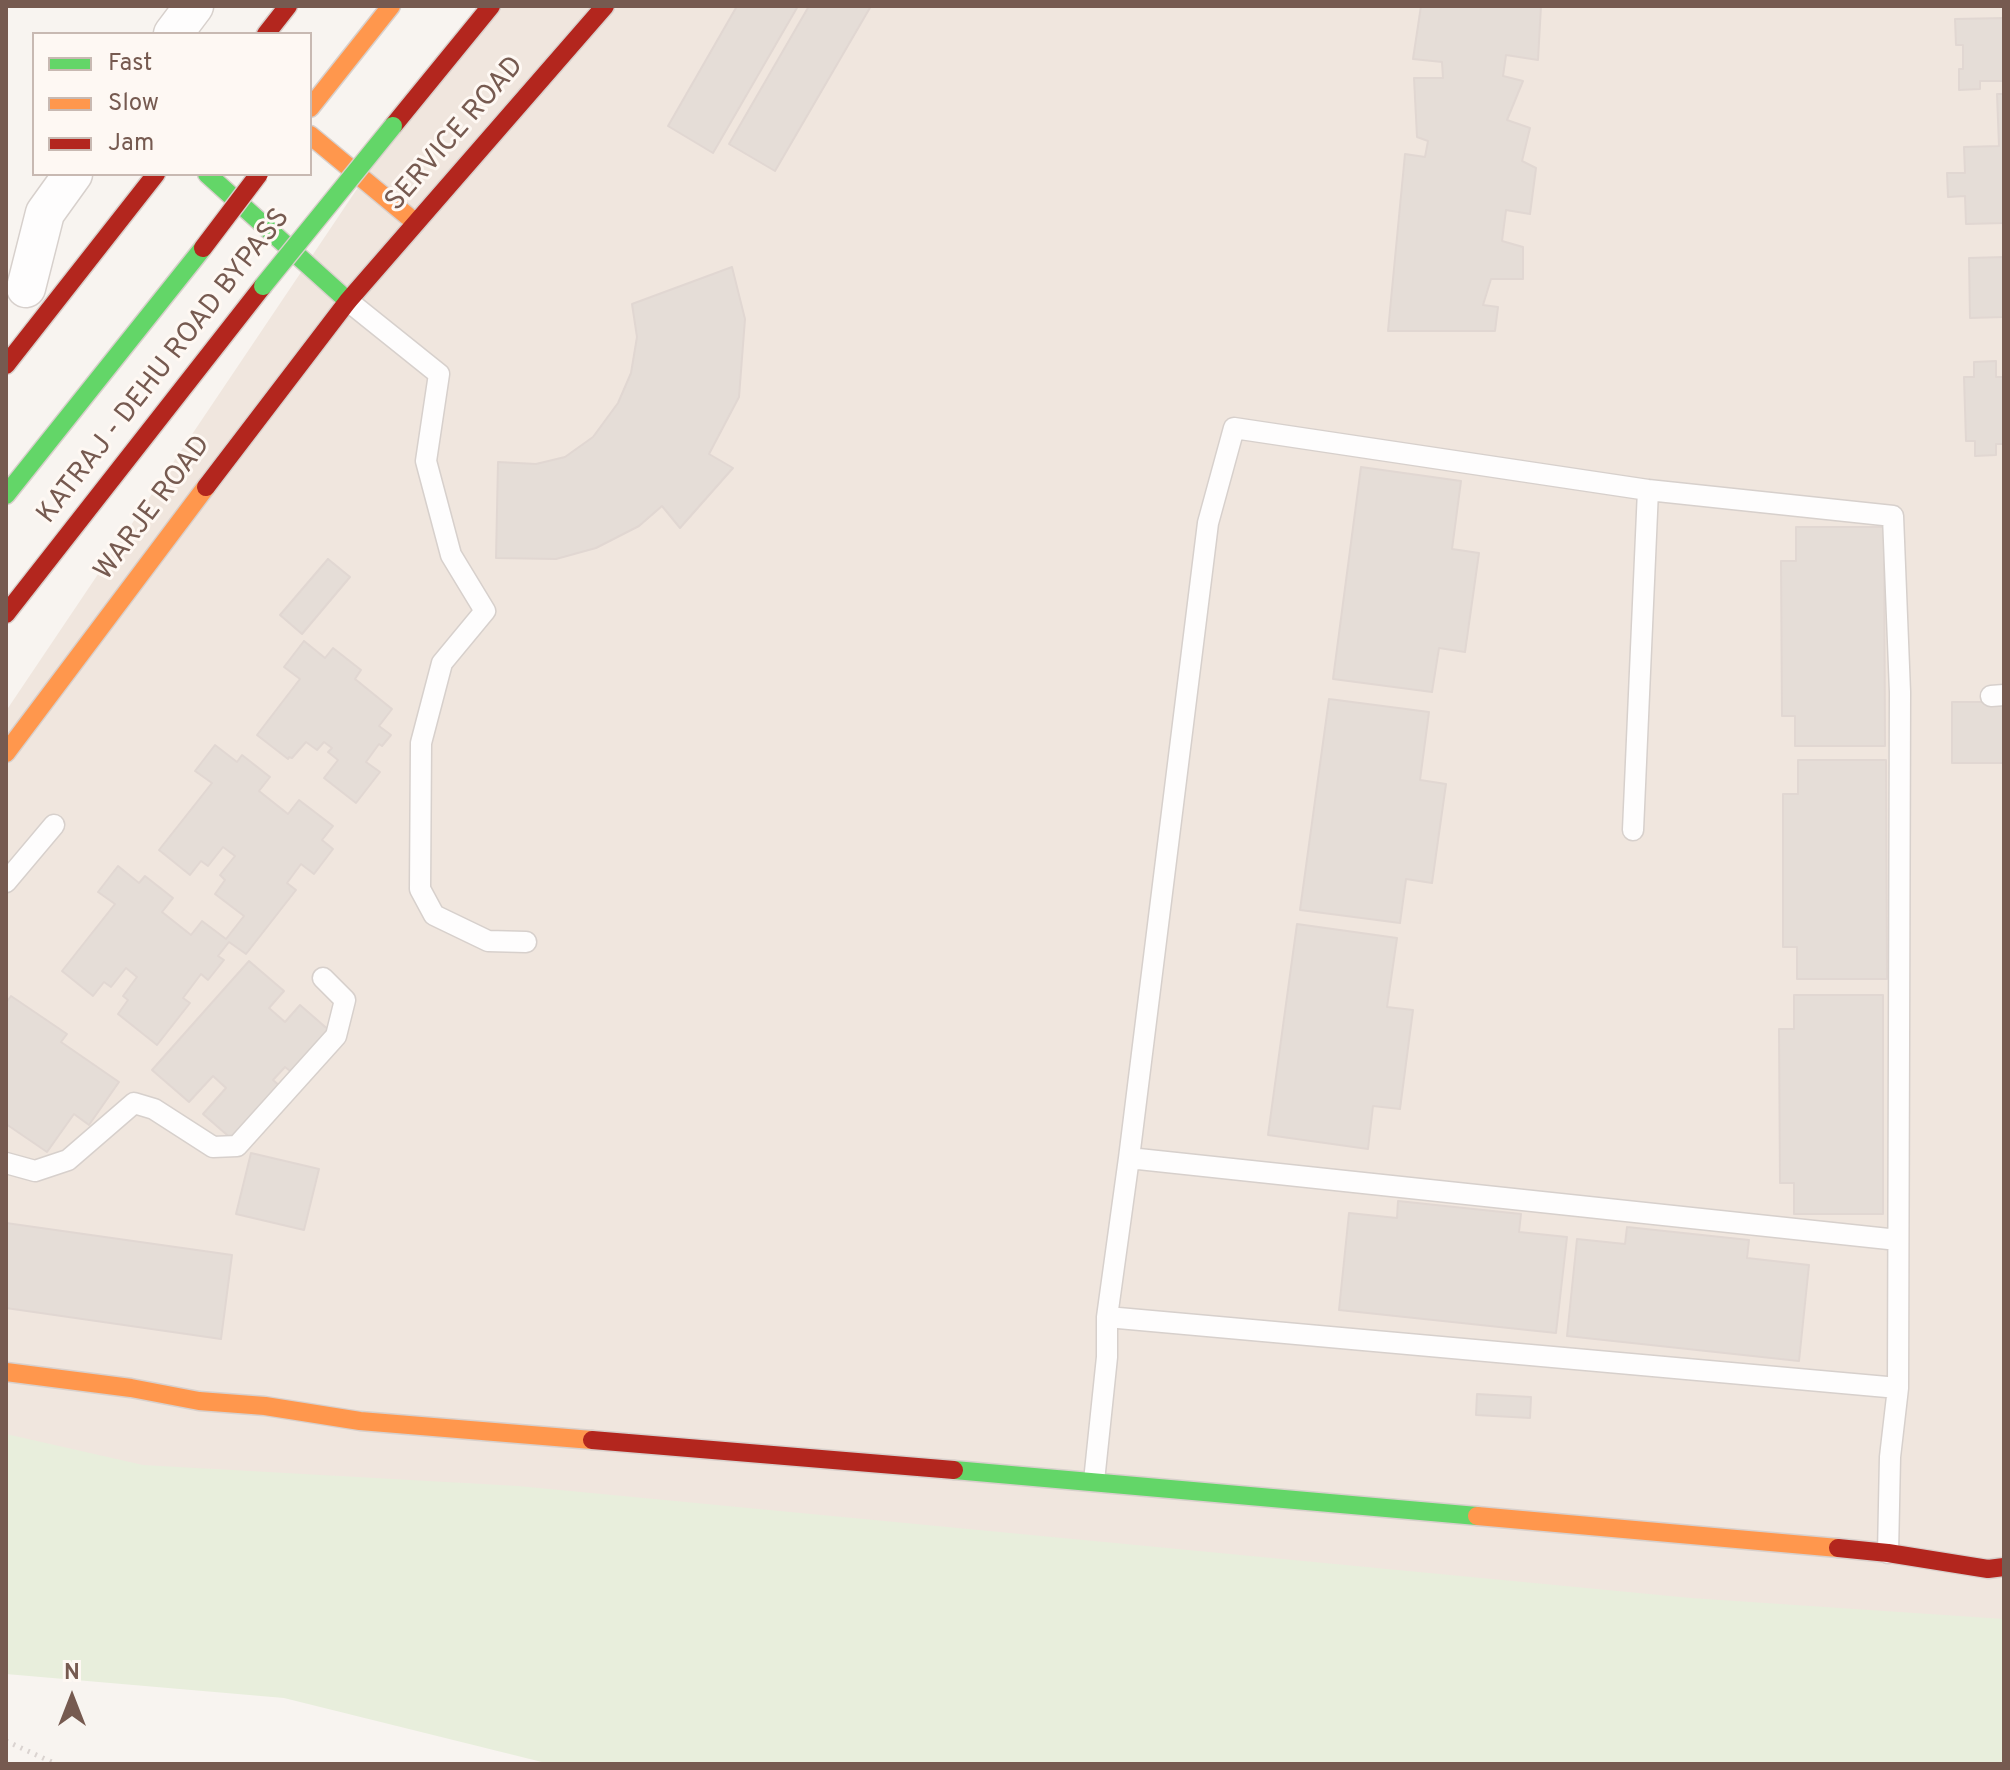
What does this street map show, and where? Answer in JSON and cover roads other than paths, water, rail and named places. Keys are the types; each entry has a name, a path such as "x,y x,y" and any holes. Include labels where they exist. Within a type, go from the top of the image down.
{"main road":[{"path":"268,32 288,6"},
{"path":"312,105 391,6"},
{"name":"KATRAJ - DEHU ROAD BYPASS","path":"6,614 263,286 491,6"},
{"name":"SERVICE ROAD","path":"348,301 605,6"},
{"path":"312,137 416,223"},
{"path":"6,365 23,310 154,176"},
{"path":"209,176 348,301"},
{"name":"KATRAJ - DEHU ROAD BYPASS","path":"6,495 257,176"},
{"name":"WARJE ROAD","path":"6,753 348,301"},
{"path":"6,1372 360,1421 1094,1481 1888,1553 1988,1569 2004,1567"}],"street":[{"path":"174,32 194,6"},
{"path":"23,310 45,213 72,176"},
{"path":"6,255 23,310"}],"lane":[{"path":"348,301 439,374 426,461 451,555 485,611 442,663 421,743 420,889 434,915 488,941 526,942"},
{"path":"1094,1481 1107,1357 1107,1317 1208,523 1234,428 1648,490 1893,516 1900,692 1898,1388 1890,1457 1888,1553"},
{"path":"1633,830 1648,490"},
{"path":"6,882 54,825"},
{"path":"6,1163 35,1171 68,1160 134,1103 154,1109 213,1147 237,1146 336,1036 345,1000 323,978"},
{"path":"1129,1158 1898,1240"},
{"path":"1107,1317 1898,1388"}]}
